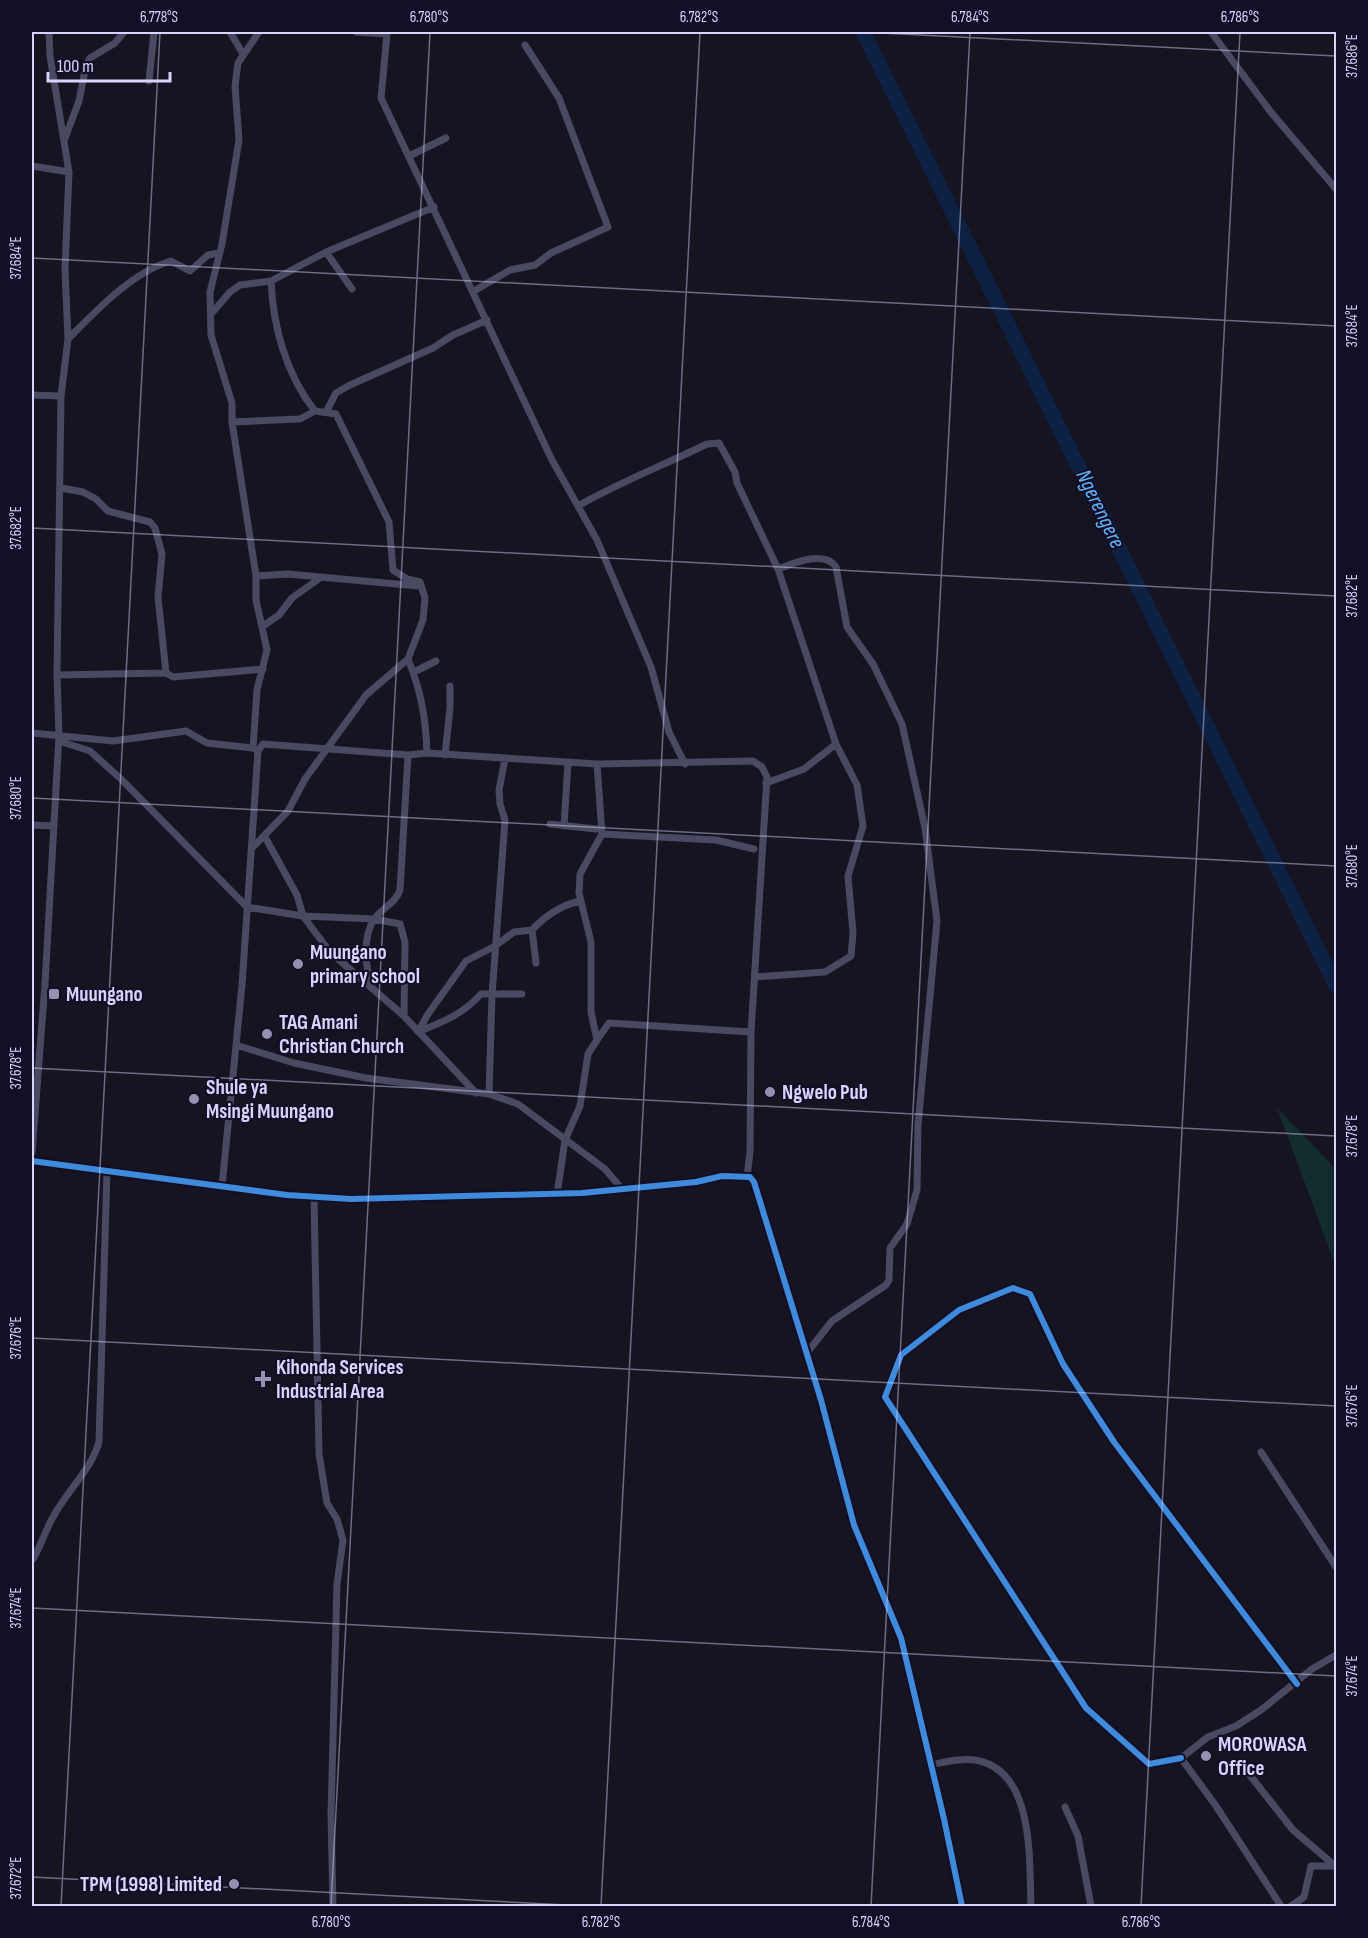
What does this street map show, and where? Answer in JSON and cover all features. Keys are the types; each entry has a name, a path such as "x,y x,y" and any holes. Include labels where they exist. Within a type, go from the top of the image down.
{"street":[{"path":"32,1152 40,1062 59,738 57,675 61,396 68,339 65,270 69,172 50,56 50,32"},
{"path":"64,144 79,101 86,65 90,58 115,43 124,32"},
{"path":"149,81 153,32"},
{"path":"230,32 243,54"},
{"path":"222,1186 253,847 257,690 267,650 256,600 256,576 232,422 232,403 215,352 210,315 210,292 239,140 235,86 238,63 259,32"},
{"path":"356,32 387,34 381,98 552,460 597,540 632,618 651,667 669,732 685,764"},
{"path":"1211,32 1270,111 1336,189"},
{"path":"474,291 510,270 535,265 551,253 608,227 559,98 525,45"},
{"path":"409,156 446,138"},
{"path":"32,166 69,172"},
{"path":"210,315 230,291 240,285 271,281 326,252 434,207"},
{"path":"326,252 352,289"},
{"path":"68,339 100,306 145,271 171,261 190,271 208,255 219,253"},
{"path":"271,281 272,309 280,344 305,399 315,411"},
{"path":"326,412 336,393 350,385 434,348 453,334 487,320"},
{"path":"32,395 61,396"},
{"path":"232,422 300,419 315,411 336,414 389,522 393,570 407,579 420,582 424,598 423,620 408,659 366,695 305,779 288,811 253,847"},
{"path":"578,506 608,488 708,444 719,443 735,472 736,483 777,569 836,744 857,785 863,826 848,876 854,933 851,956 825,972 755,977"},
{"path":"61,488 83,492 96,499 108,511 150,522 155,528 162,554 158,597 166,673"},
{"path":"777,569 816,559 829,561 836,567 847,627 873,664 902,724 925,828 937,921 918,1125 917,1190 912,1211 907,1224 890,1248 886,1285 832,1321 806,1354"},
{"path":"256,576 288,574 421,586"},
{"path":"262,626 279,615 292,598 320,578"},
{"path":"408,659 426,714 427,753"},
{"path":"414,672 436,661"},
{"path":"57,675 166,673 173,677 263,669"},
{"path":"445,755 450,686"},
{"path":"32,733 59,738 113,741 186,731 207,743 255,749 263,744 408,755 427,753 597,764 685,764 745,759 753,761 762,767 766,783 751,1032 750,1152 747,1177"},
{"path":"59,738 90,751 122,780 247,907 303,916 374,920 400,924 405,942 404,1016"},
{"path":"766,783 804,769 836,744"},
{"path":"372,987 366,961 368,940 374,920 396,899 400,890 408,755"},
{"path":"489,1094 492,993 505,820 499,790 505,759"},
{"path":"564,825 568,762"},
{"path":"597,764 599,832 580,874 580,901 591,942 591,1012 597,1040"},
{"path":"550,824 599,832 717,840 754,849"},
{"path":"32,825 54,826"},
{"path":"265,837 291,884 303,916 330,952 404,1016 476,1093"},
{"path":"418,1032 454,975 466,961 495,946 514,932 531,930 542,919 570,903 580,901"},
{"path":"531,930 536,963"},
{"path":"418,1032 449,1020 467,1008 481,994 522,994"},
{"path":"557,1194 565,1140 580,1106 588,1054 609,1023 751,1032"},
{"path":"236,1045 294,1063 366,1078 489,1094 518,1104 605,1169 622,1189"},
{"path":"32,1061 40,1062"},
{"path":"32,1161 314,1197 351,1199 557,1194 622,1189 722,1176 747,1177 754,1182 764,1209 854,1525 901,1638 962,1906"},
{"path":"33,1559 42,1546 51,1520 95,1456 99,1442 107,1171"},
{"path":"314,1197 319,1454 324,1495 337,1519 342,1540 342,1564 337,1584 331,1815 333,1906"},
{"path":"1297,1684 1114,1442 1063,1364 1030,1294 1013,1288 959,1311 901,1354 885,1397 1086,1708 1149,1764 1181,1758 1208,1737 1236,1726 1297,1684 1312,1669 1336,1655"},
{"path":"1261,1452 1336,1567"},
{"path":"1181,1758 1216,1806 1281,1906"},
{"path":"930,1765 956,1760 980,1761 1005,1774 1017,1792 1025,1822 1031,1906"},
{"path":"1245,1770 1293,1830 1335,1865 1329,1868 1311,1866 1304,1897 1291,1906"},
{"path":"1065,1807 1078,1836 1091,1906"}],"green space":[{"path":"1277,1108 1336,1169 1336,1267"}],"waterway":[{"name":"Ngerengere","path":"863,32 1336,986"}],"cycle path":[{"path":"32,1161 287,1195 351,1199 582,1193 696,1182 722,1176 750,1177 754,1182 821,1400 854,1525 901,1638 962,1906"},
{"path":"1181,1758 1149,1764 1086,1708 885,1397 901,1355 959,1310 1013,1288 1030,1294 1063,1364 1114,1442 1297,1684"}],"place":[{"name":"Muungano primary school","path":"298,964"},
{"name":"Muungano","path":"54,994"},
{"name":"TAG Amani Christian Church","path":"267,1034"},
{"name":"Ngwelo Pub","path":"770,1092"},
{"name":"Shule ya Msingi Muungano","path":"194,1099"},
{"name":"Kihonda Services Industrial Area","path":"263,1379"},
{"name":"MOROWASA Office","path":"1206,1756"},
{"name":"TPM (1998) Limited","path":"234,1884"}]}
